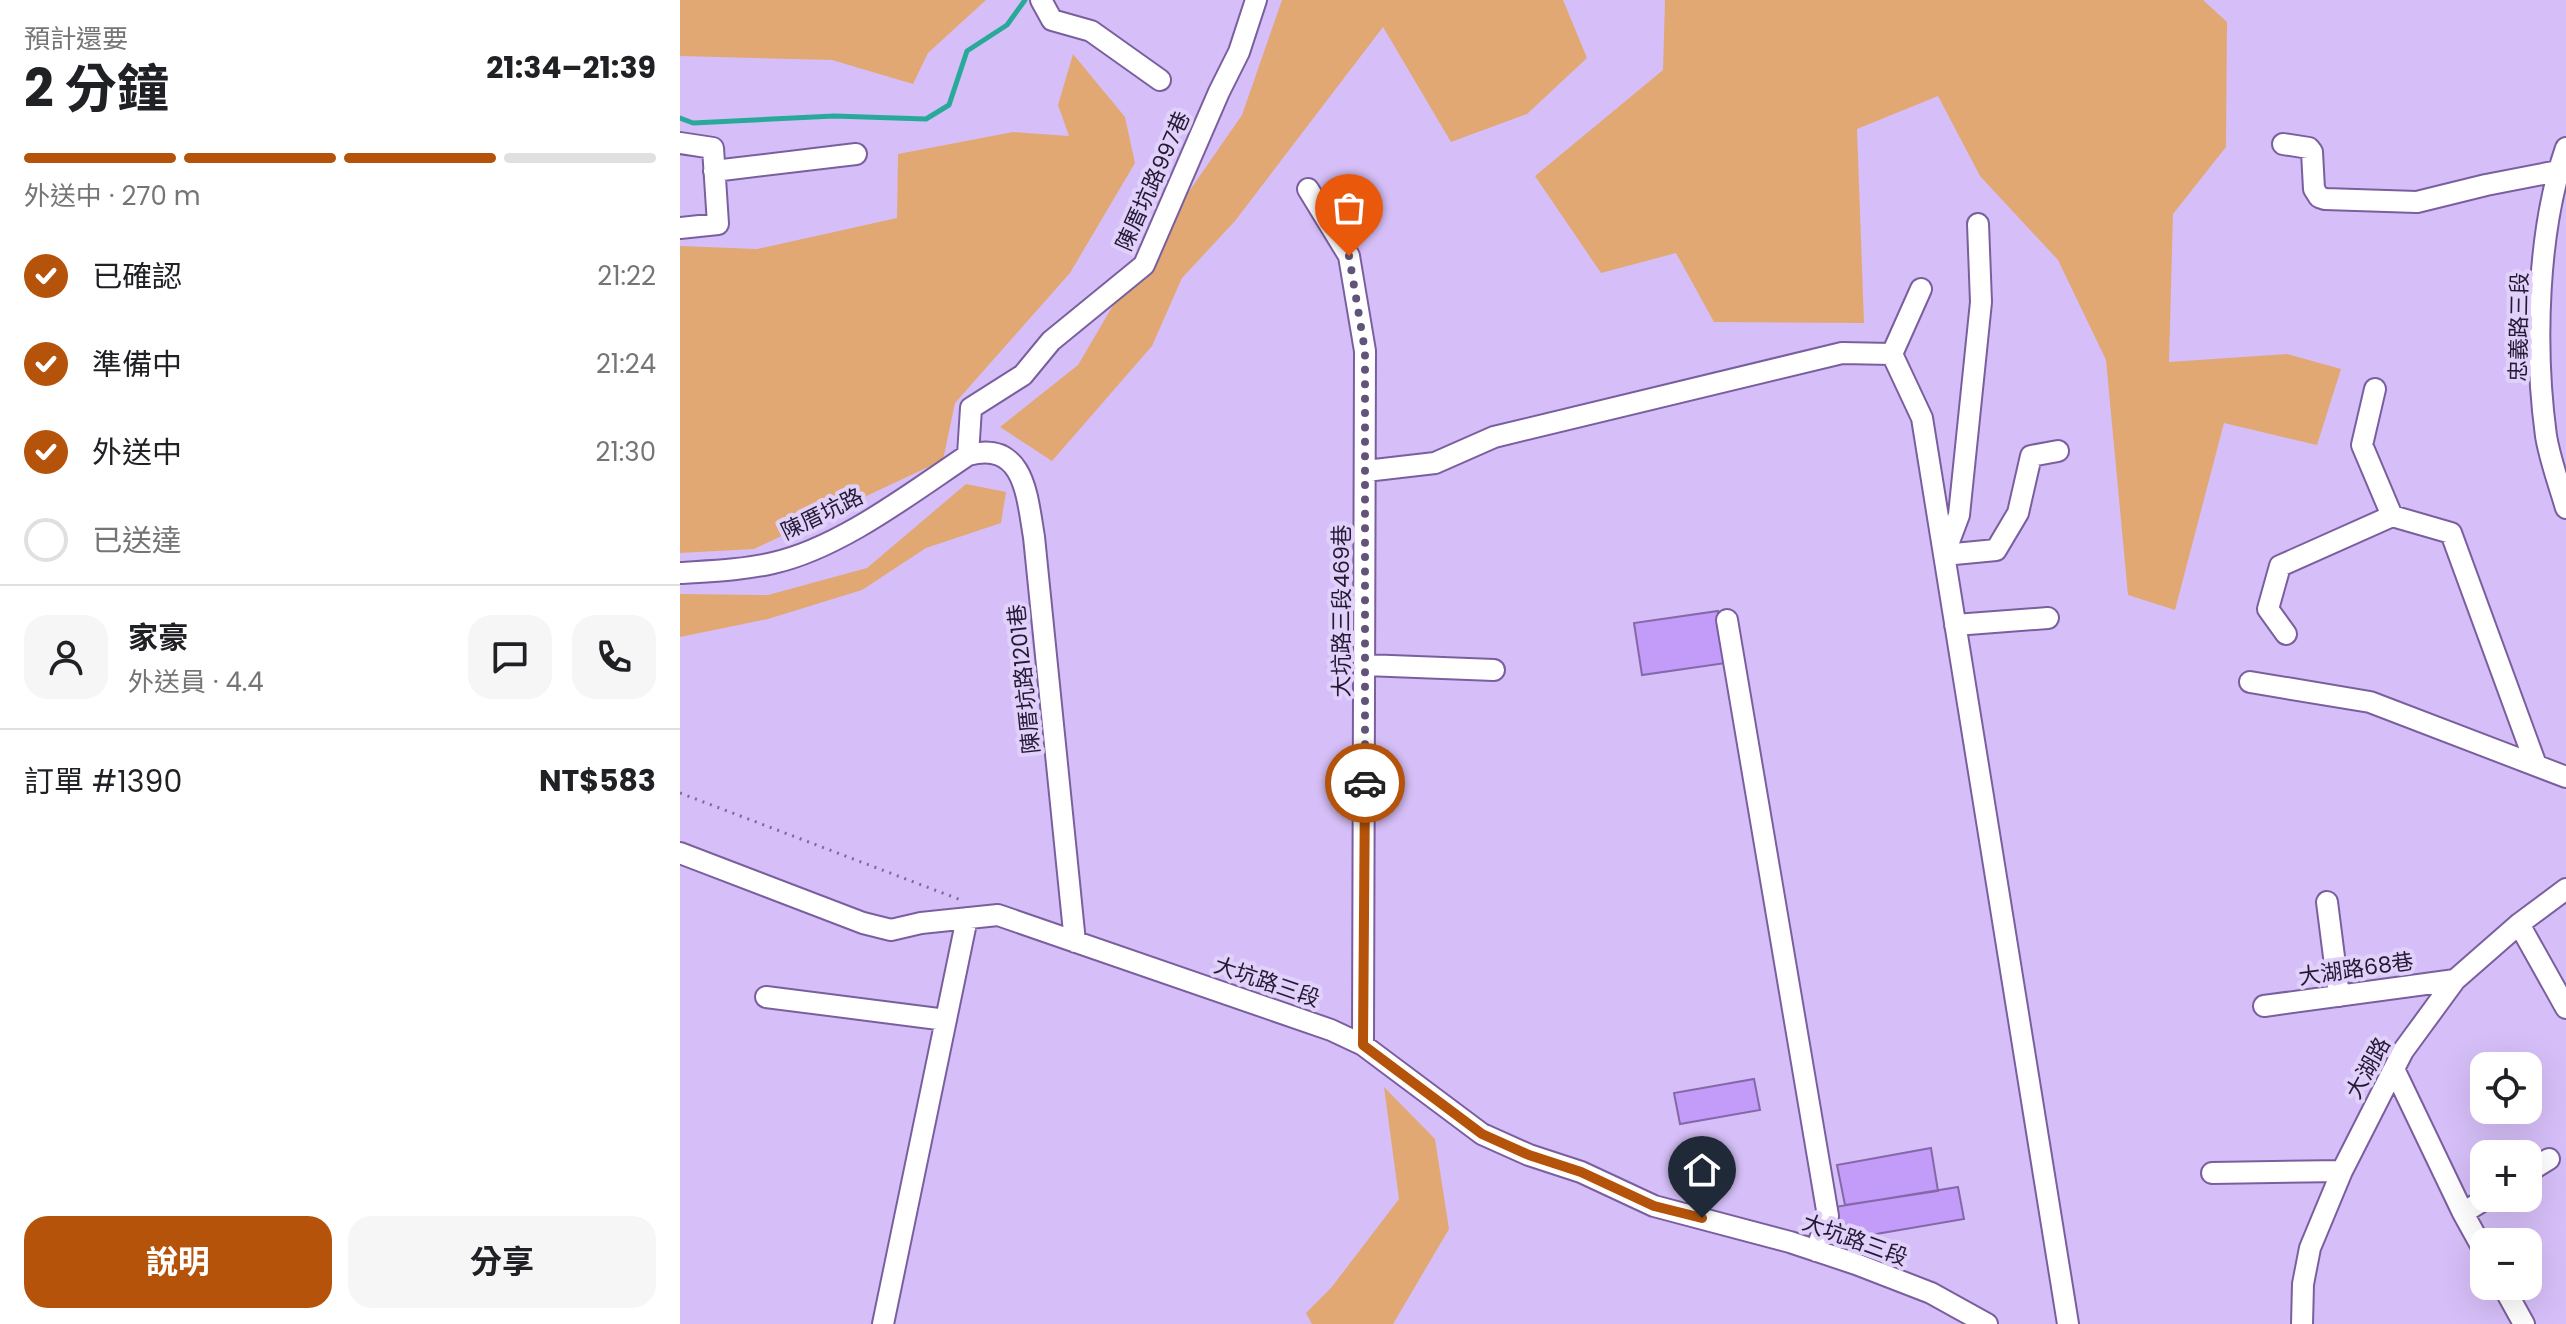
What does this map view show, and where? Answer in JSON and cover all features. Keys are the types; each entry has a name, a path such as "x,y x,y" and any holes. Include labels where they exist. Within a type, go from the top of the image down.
{"street":[{"path":"1041,0 1052,20 1091,31 1160,80"},
{"name":"陳厝坑路997巷","path":"968,455 971,408 1023,375 1051,341 1144,265 1239,52 1256,0"},
{"path":"680,143 713,148 718,224 680,228"},
{"path":"2283,144 2309,148 2312,152 2314,189 2319,197 2325,199 2417,202 2558,171"},
{"name":"忠義路三段","path":"2566,148 2558,171 2546,237 2539,353 2547,439 2566,508"},
{"path":"714,171 856,154"},
{"name":"大坑路三段469巷","path":"1308,189 1349,256 1365,351 1363,1045"},
{"path":"1944,555 1959,515 1981,302 1978,224"},
{"path":"1921,289 1892,354 1922,418 2068,1324"},
{"path":"1366,471 1435,463 1494,437 1842,353 1892,354"},
{"path":"2375,389 2362,445 2392,516"},
{"name":"陳厝坑路1201巷","path":"968,455 981,451 1004,457 1020,471 1027,496 1034,537 1075,942"},
{"path":"1944,555 1996,550 2018,513 2031,456 2058,451"},
{"name":"陳厝坑路","path":"680,573 774,563 820,546 853,531 968,455"},
{"path":"2286,634 2268,609 2280,566 2392,516 2451,533 2536,765"},
{"path":"1955,625 2048,618"},
{"path":"1727,620 1828,1216 1816,1251"},
{"path":"1365,665 1494,670"},
{"path":"2250,682 2370,702 2566,777"},
{"name":"大坑路三段","path":"680,853 863,923 891,930 968,911 998,915 1317,1025 1363,1045 1482,1134 1529,1155 1581,1172 1654,1206 1816,1251 1931,1293 1987,1324"},
{"name":"大湖路","path":"2302,1324 2303,1284 2310,1248 2342,1171 2403,1051 2455,980 2519,924 2566,889"},
{"path":"2327,902 2339,996"},
{"path":"883,1324 968,911"},
{"path":"2519,924 2566,1008"},
{"name":"大湖路68巷","path":"2264,1006 2455,980"},
{"path":"766,997 946,1020"},
{"path":"2394,1069 2471,1228"},
{"path":"2542,1163 2549,1159"},
{"path":"2212,1173 2342,1171"},
{"path":"2463,1213 2470,1209"},
{"path":"2511,1300 2524,1324"}],"path":[{"path":"680,793 968,911"}],"shaded area":[{"path":"680,0 986,0 928,53 913,84 832,60 680,56"},
{"path":"1282,0 1563,0 1587,58 1527,114 1451,142 1383,27 1235,221 1182,278 1152,346 1052,461 1000,427 1078,365 1131,275 1242,115"},
{"path":"1665,0 2203,0 2227,22 2226,147 2173,214 2169,362 2287,354 2341,369 2317,445 2224,423 2175,610 2128,595 2106,360 2058,260 1980,176 1938,96 1857,129 1864,323 1714,322 1676,253 1601,273 1535,176 1663,70"},
{"path":"1073,54 1125,117 1135,163 1070,273 955,403 943,460 754,549 680,553 680,246 757,249 897,218 898,154 1013,132 1069,136 1058,105"},
{"path":"966,484 1006,492 1001,523 926,548 862,590 768,619 680,637 680,594 768,595 867,568"},
{"path":"1384,1087 1435,1139 1449,1229 1393,1324 1312,1324 1306,1313 1331,1288 1399,1199"}],"building":[{"path":"1718,611 1726,663 1642,675 1634,623"},
{"path":"1754,1079 1760,1110 1680,1124 1674,1093"},
{"path":"1931,1148 1938,1191 1845,1205 1837,1165"},
{"path":"1958,1187 1964,1219 1841,1240 1835,1207"}],"waterway":[{"path":"680,118 693,123 834,116 926,119 949,105 967,51 1007,25 1025,0"}],"way so far":[{"path":"1349,256 1365,351 1365,783"}],"route":[{"path":"1365,783 1363,1045 1482,1134 1529,1155 1581,1172 1654,1206 1702,1218"}]}
